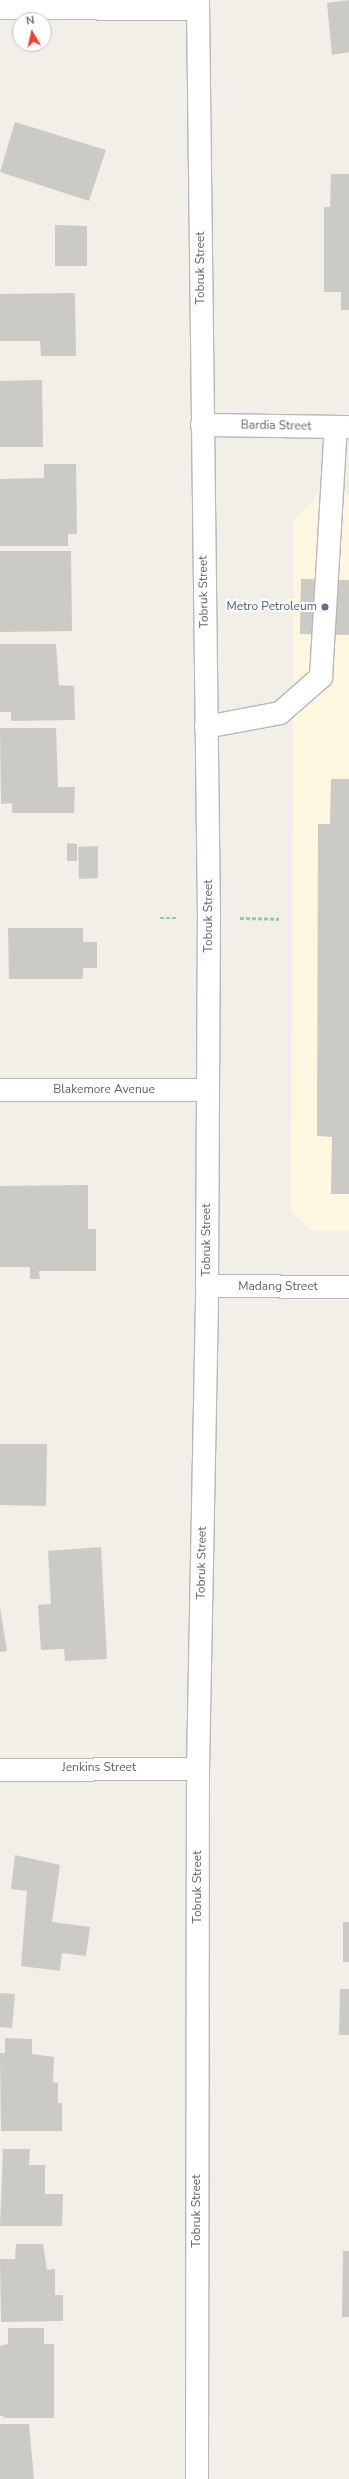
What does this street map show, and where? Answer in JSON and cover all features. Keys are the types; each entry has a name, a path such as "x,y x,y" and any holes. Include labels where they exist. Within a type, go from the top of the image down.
{"street":[{"path":"0,8 198,5"},
{"name":"Tobruk Street","path":"197,2479 198,1769 207,1286 208,1090 206,726 198,5"},
{"name":"Bardia Street","path":"202,425 342,427"},
{"path":"206,726 280,713 320,678 342,427"},
{"name":"Blakemore Avenue","path":"0,1090 208,1090"},
{"name":"Madang Street","path":"207,1286 349,1287"},
{"name":"Jenkins Street","path":"0,1770 198,1769"}],"shaded area":[{"path":"318,494 349,494 349,1231 312,1231 291,1212 294,520"}],"building":[{"path":"349,0 349,52 332,55 327,3"},
{"path":"15,122 106,150 89,201 0,172"},
{"path":"331,174 349,174 349,310 341,310 341,292 324,292 324,207 330,207"},
{"path":"55,225 87,226 87,266 55,266"},
{"path":"75,293 76,356 41,356 40,341 0,341 0,294"},
{"path":"42,380 43,447 0,447 0,381"},
{"path":"44,464 76,464 77,534 68,534 68,546 0,546 0,479 44,478"},
{"path":"0,551 71,551 72,631 0,632"},
{"name":"Metro Petroleum","path":"301,579 349,580 349,635 300,634"},
{"path":"0,644 56,644 59,685 74,686 75,720 11,721 11,712 0,712"},
{"path":"0,728 56,728 58,787 75,787 74,813 12,813 12,803 1,804"},
{"path":"331,779 349,779 349,1194 331,1194 332,1137 317,1136 318,824 330,824"},
{"path":"67,843 77,844 77,861 67,861"},
{"path":"98,846 98,878 79,879 78,847"},
{"path":"8,928 83,928 83,942 97,942 97,968 83,968 83,979 9,979"},
{"path":"88,1185 88,1229 96,1229 96,1271 39,1271 40,1279 30,1279 30,1267 0,1267 0,1186"},
{"path":"0,1444 47,1444 46,1506 0,1505"},
{"path":"101,1547 107,1659 65,1661 64,1649 41,1650 38,1605 51,1604 48,1551"},
{"path":"0,1607 7,1651 0,1652"},
{"path":"15,1855 60,1865 52,1922 90,1927 86,1956 62,1953 60,1971 21,1966 27,1891 11,1889"},
{"path":"343,1922 349,1922 349,1962 343,1962"},
{"path":"340,1989 349,1989 349,2035 339,2035"},
{"path":"0,1993 15,1994 12,2028 0,2027"},
{"path":"5,2038 32,2039 32,2054 54,2057 53,2082 58,2083 58,2103 62,2103 62,2131 1,2131 0,2053 5,2053"},
{"path":"3,2149 30,2149 29,2165 45,2165 45,2194 63,2194 62,2226 0,2226"},
{"path":"16,2244 43,2244 47,2270 55,2269 55,2295 63,2295 63,2321 1,2322 0,2259 15,2259"},
{"path":"343,2251 349,2251 349,2317 342,2317"},
{"path":"8,2328 44,2328 44,2344 54,2344 54,2418 5,2418 0,2415 0,2346 8,2344"},
{"path":"0,2424 29,2424 34,2479 0,2479"}],"place":[{"name":"Metro Petroleum","path":"325,607"}]}
